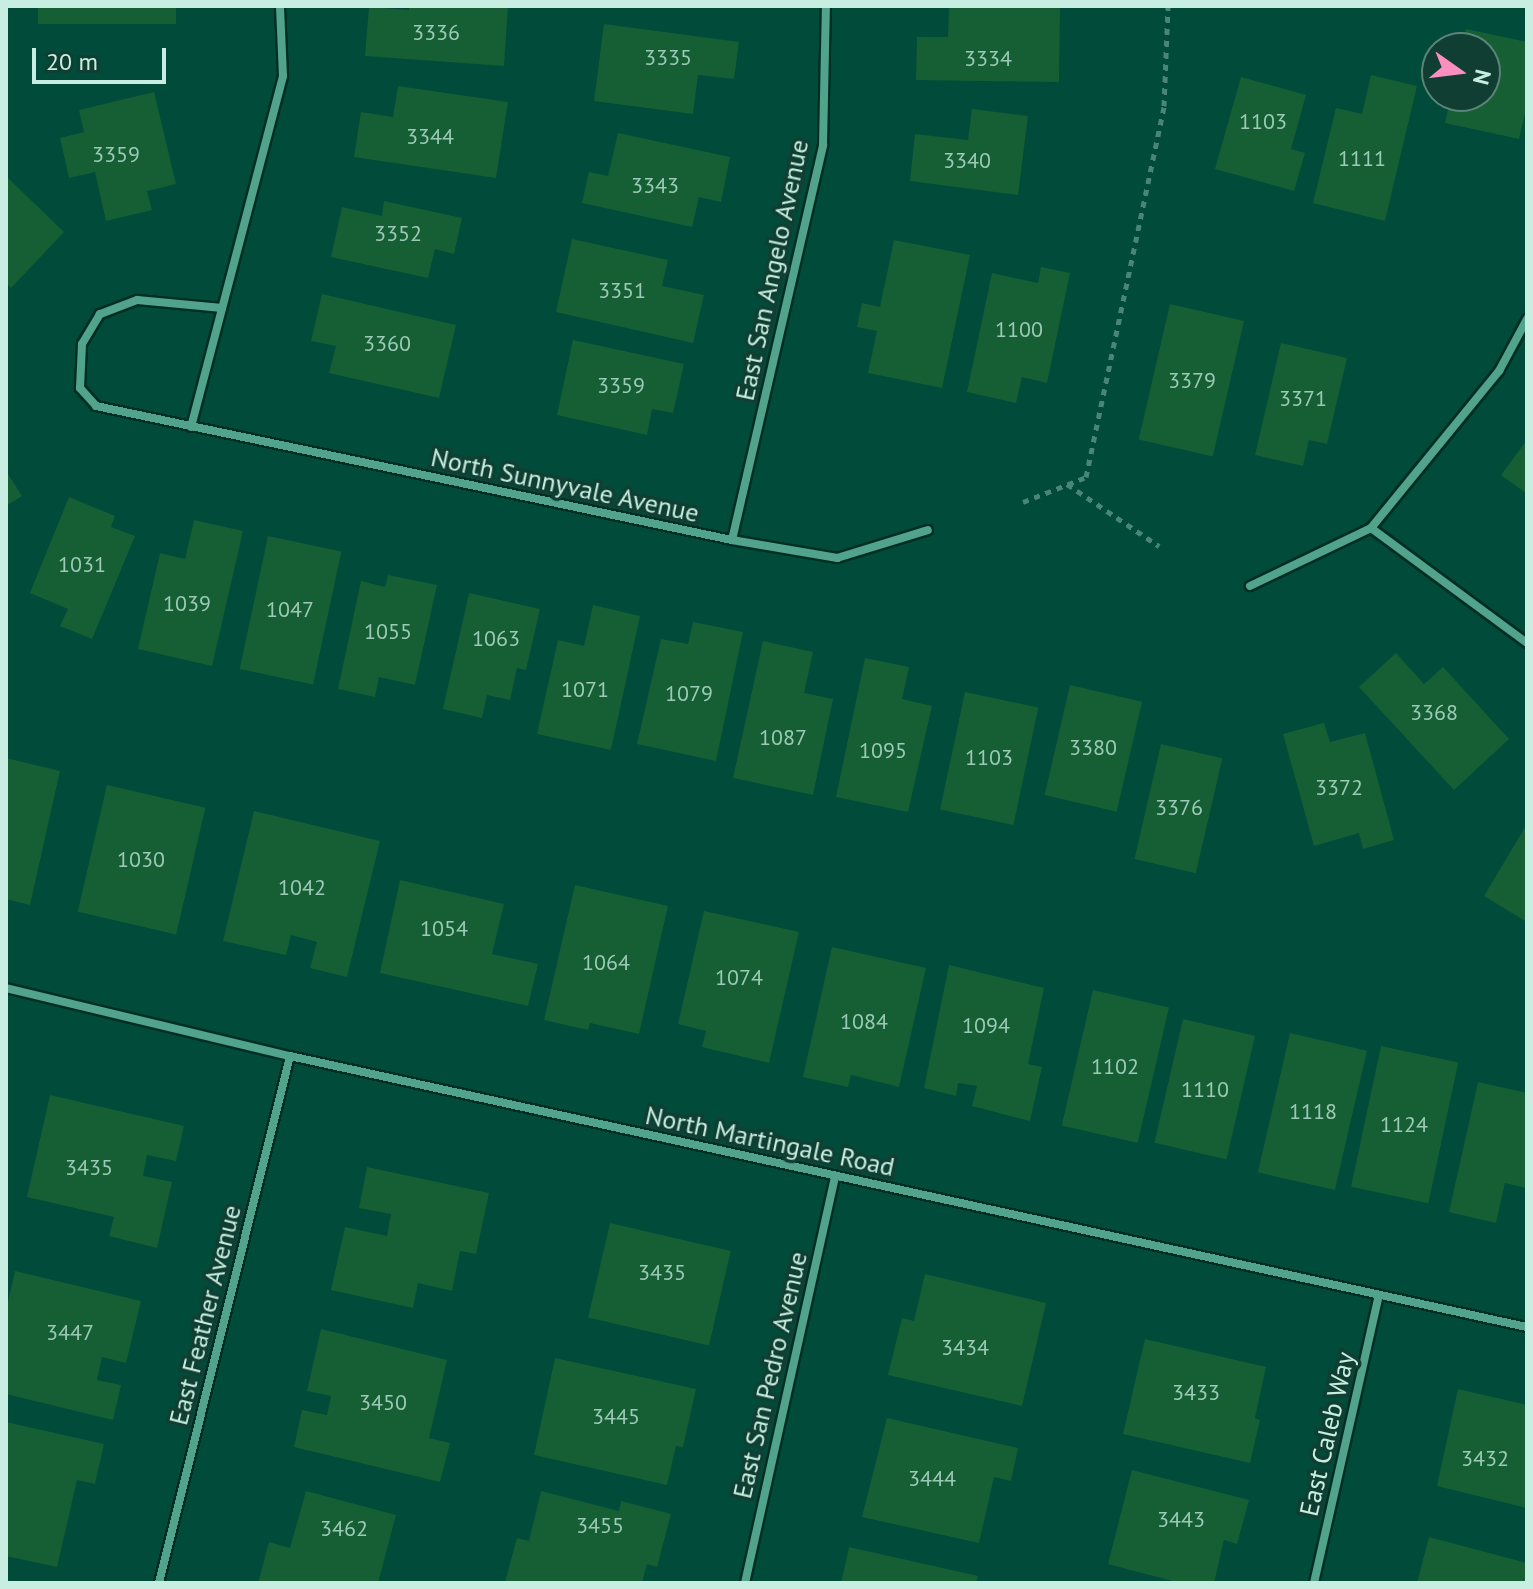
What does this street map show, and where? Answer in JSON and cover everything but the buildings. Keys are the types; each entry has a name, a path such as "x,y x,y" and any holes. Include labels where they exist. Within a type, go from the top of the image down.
{"street":[{"path":"191,427 283,76 280,6"},
{"name":"East San Angelo Avenue","path":"732,540 823,145 826,6"},
{"name":"North Sunnyvale Avenue","path":"222,308 137,300 100,314 82,344 80,388 96,406 732,540 837,558 928,530"},
{"path":"1250,586 1371,528 1499,371 1527,319"},
{"path":"1371,528 1527,643"},
{"name":"North Martingale Road","path":"6,988 290,1056 1527,1327"},
{"name":"East Feather Avenue","path":"159,1583 290,1056"},
{"name":"East San Pedro Avenue","path":"745,1583 835,1176"},
{"name":"East Caleb Way","path":"1314,1583 1379,1295"}],"path":[{"path":"1023,502 1086,477 1164,106 1168,6"},
{"path":"1067,484 1159,546"}]}
